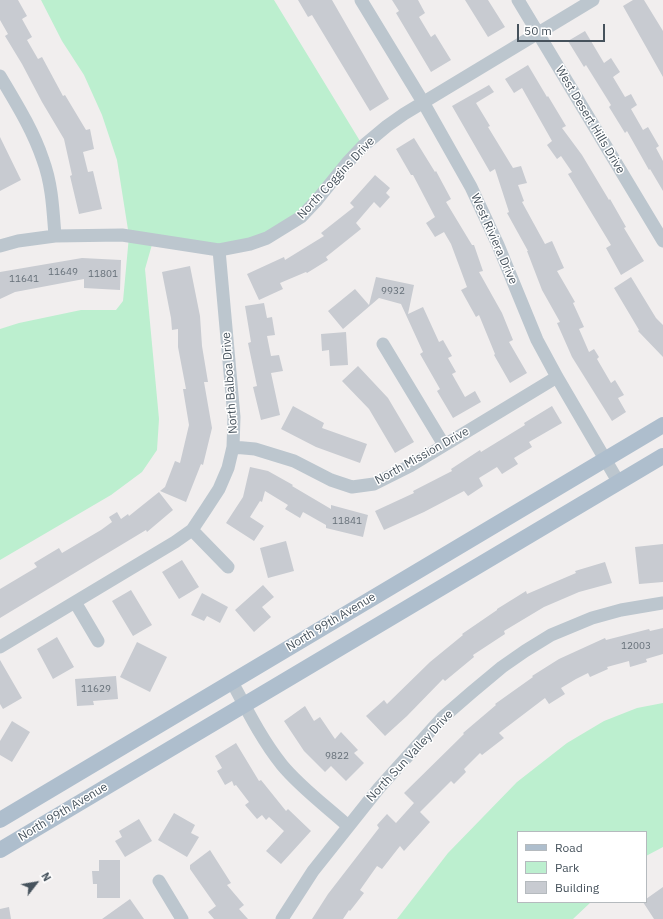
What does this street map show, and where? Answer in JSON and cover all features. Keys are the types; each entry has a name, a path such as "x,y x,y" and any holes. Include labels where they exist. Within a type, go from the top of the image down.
{"main road":[{"name":"North 99th Avenue","path":"0,820 663,425"},
{"name":"North 99th Avenue","path":"0,850 663,456"}],"street":[{"name":"West Riviera Drive","path":"361,0 423,102 471,187 511,274 537,340 619,482"},
{"name":"West Desert Hills Drive","path":"518,0 663,240"},
{"name":"North Coggins Drive","path":"0,246 18,241 55,236 122,235 219,250 250,244 267,238 301,217 363,146 387,126 423,102 593,0"},
{"path":"0,76 32,131 44,161 51,190 55,236"},
{"name":"North Balboa Drive","path":"0,647 175,542 192,530 218,489 228,468 233,447 234,417 219,250"},
{"path":"382,344 444,445"},
{"name":"North Mission Drive","path":"233,447 256,450 294,461 332,480 352,487 374,484 410,466 557,377"},
{"path":"192,530 228,567"},
{"path":"75,602 98,642"},
{"name":"North Sun Valley Drive","path":"282,919 313,871 379,788 442,718 502,667 552,635 592,618 620,610 663,603"},
{"path":"232,682 271,749 283,766 298,782 348,826"},
{"path":"159,882 182,919"}],"green space":[{"path":"41,0 274,0 363,146 283,229 219,250 153,241 145,269 159,419 157,450 142,472 111,495 0,560 0,329 19,323 81,310 116,310 123,301 129,236 117,160 102,115 84,75 62,41"},
{"path":"663,703 663,847 647,855 647,831 517,831 517,903 590,903 573,919 397,919 448,853 517,782 567,743 604,721 637,708"}],"building":[{"path":"0,0 18,0 27,16 22,19 32,37 27,40 38,59 42,57 63,96 65,95 86,130 90,129 94,149 83,152 88,172 93,171 102,209 79,214 70,176 72,175 64,139 5,36 8,34 0,20"},
{"path":"298,0 332,0 389,99 370,111 312,15 308,17"},
{"path":"392,0 418,0 425,13 419,17 431,37 435,34 451,60 431,72 396,13 399,11"},
{"path":"465,0 488,0 505,27 488,37"},
{"path":"633,0 644,0 663,31 663,77 623,6"},
{"path":"585,31 604,63 611,58 620,72 613,77 625,97 631,94 637,105 631,109 643,130 648,127 659,146 656,148 663,161 663,191 650,169 649,170 627,131 625,133 609,107 611,105 586,65 584,67 568,41"},
{"path":"528,65 566,126 562,128 582,155 609,200 610,199 626,227 624,228 644,261 621,275 606,248 611,245 568,174 572,172 561,156 557,159 547,145 552,141 522,88 514,93 505,79"},
{"path":"489,85 494,92 476,103 490,126 488,127 513,168 521,166 527,183 518,185 524,201 522,202 545,244 552,241 564,268 557,271 575,302 573,303 584,327 579,329 589,352 594,349 599,357 597,359 611,383 615,380 624,395 618,398 626,412 612,421 572,357 557,323 560,322 542,290 528,251 507,213 509,212 495,169 490,172 452,106"},
{"path":"0,137 21,180 0,191"},
{"path":"414,138 435,172 436,171 451,199 446,202 472,245 474,245 483,271 479,272 502,313 513,340 509,342 527,373 510,383 494,355 495,354 479,315 476,317 461,290 467,287 451,244 444,232 435,237 426,223 435,217 413,175 411,175 396,149"},
{"path":"375,175 390,188 386,193 390,197 380,208 374,202 356,223 361,229 326,257 328,260 307,273 306,272 280,283 283,289 259,300 247,274 284,257 285,260 324,236 321,233 354,207 350,203"},
{"path":"82,258 121,260 120,290 84,288 84,279 15,292 0,299 0,272"},
{"path":"190,266 200,316 202,346 208,382 204,382 212,428 203,465 201,464 186,502 160,491 165,487 175,461 180,463 189,425 183,389 186,389 178,347 178,329 172,330 162,272"},
{"path":"376,277 414,285 408,314 423,307 439,342 443,340 452,356 448,358 456,372 452,374 465,397 475,391 481,402 453,418 437,391 440,389 420,354 423,352 401,304 379,298 343,329 328,311 355,289 369,305"},
{"path":"631,277 656,318 663,325 663,357 638,331 639,330 614,288"},
{"path":"264,303 267,318 272,317 275,335 267,336 271,356 279,355 283,371 271,373 280,415 261,420 253,387 257,386 248,343 251,342 245,306"},
{"path":"346,332 348,365 330,366 329,350 322,351 321,334"},
{"path":"358,366 388,398 414,442 395,453 369,409 342,381"},
{"path":"293,406 324,423 322,428 367,444 360,463 316,447 281,429"},
{"path":"552,406 562,423 529,442 532,447 514,458 518,464 502,474 497,467 479,478 483,486 468,496 464,491 424,512 384,530 375,511 414,493 413,491 452,471 451,469 480,450 481,452 525,425 524,423"},
{"path":"250,467 268,471 331,509 331,505 368,515 363,537 326,528 326,525 303,512 300,518 285,509 288,505 265,491 262,502 260,501 250,517 264,526 254,541 226,523 243,497"},
{"path":"159,492 173,510 147,532 146,530 0,618 0,589 37,567 34,563 59,548 62,553 101,530 112,522 109,517 117,512 121,519 128,514 129,516"},
{"path":"286,541 294,571 268,578 260,548"},
{"path":"663,544 663,582 639,584 635,547"},
{"path":"182,560 199,587 179,599 162,572"},
{"path":"605,562 612,583 579,592 544,607 504,631 505,634 473,655 474,657 445,681 443,679 385,736 366,716 384,700 387,704 430,662 463,635 462,634 497,609 526,591 527,594 576,573 575,571"},
{"path":"263,585 274,597 262,607 271,617 254,632 235,610"},
{"path":"131,590 152,625 133,636 112,601"},
{"path":"202,593 228,607 220,623 207,616 204,621 191,615"},
{"path":"663,628 663,654 646,659 647,662 630,667 629,661 607,667 608,669 590,677 588,673 561,688 565,694 549,704 545,698 499,733 504,738 482,755 480,753 464,769 466,772 454,784 451,781 420,812 430,822 404,851 400,846 382,869 377,866 360,890 364,893 343,919 312,919 328,894 379,828 377,825 387,814 396,823 414,803 404,793 464,734 463,733 496,705 495,704 533,677 532,676 559,659 605,638 606,640 649,629 650,631"},
{"path":"57,637 74,667 53,679 37,649"},
{"path":"137,642 167,657 150,692 120,677"},
{"path":"0,660 22,698 3,709 0,704"},
{"path":"116,676 118,699 93,701 94,705 77,706 75,679"},
{"path":"305,706 314,721 320,717 335,739 341,732 358,750 354,753 364,763 346,781 331,766 325,772 304,751 284,721"},
{"path":"12,721 30,732 12,762 0,755 0,741"},
{"path":"236,743 259,781 261,780 286,811 288,809 311,831 281,864 266,851 284,831 269,817 266,820 262,815 257,819 245,805 249,802 236,785 234,786 232,781 225,785 217,771 222,768 215,756"},
{"path":"174,813 195,825 191,833 199,837 187,857 158,840"},
{"path":"139,819 152,841 125,857 115,841 122,837 119,831"},
{"path":"210,850 231,883 227,885 244,905 239,909 248,919 214,919 208,912 216,906 190,869 190,865"},
{"path":"99,860 120,860 120,898 97,898 97,884 93,884 92,871 99,871"},
{"path":"663,887 663,919 654,919 644,903 647,903 647,898"},
{"path":"130,899 144,919 102,919"},
{"path":"9,907 11,919 0,919 0,909"}]}
